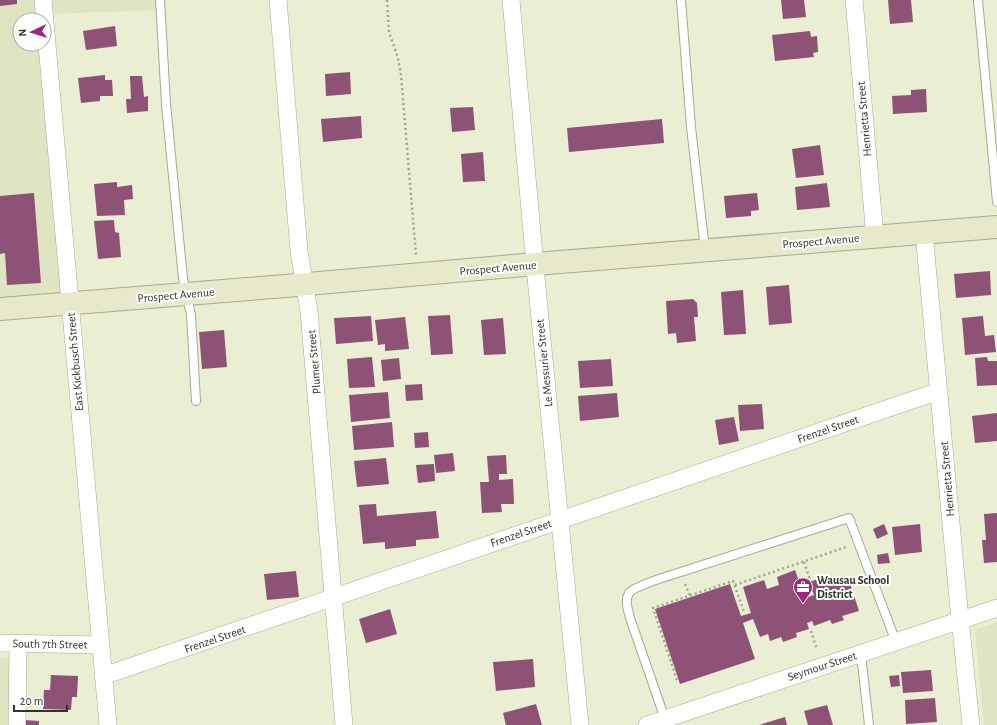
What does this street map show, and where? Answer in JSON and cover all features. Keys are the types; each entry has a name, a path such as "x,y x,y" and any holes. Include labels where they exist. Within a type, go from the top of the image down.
{"street":[{"name":"East Kickbusch Street","path":"43,0 108,725"},
{"name":"Plumer Street","path":"278,0 299,251 309,311 344,725"},
{"name":"Le Messurier Street","path":"511,0 580,725"},
{"name":"Henrietta Street","path":"854,0 875,237"},
{"name":"Prospect Avenue","path":"0,309 997,227"},
{"name":"Henrietta Street","path":"924,233 971,725"},
{"name":"Frenzel Street","path":"104,676 939,391"},
{"name":"Seymour Street","path":"647,725 997,608"},
{"name":"South 7th Street","path":"0,643 101,645"},
{"path":"17,725 18,644"}],"lane":[{"path":"160,0 166,104 183,279 192,315 196,401"},
{"path":"681,0 691,127 705,251"},
{"path":"978,0 997,202"},
{"path":"665,719 630,618 627,602 628,594 634,589 678,573 849,518 896,642"},
{"path":"861,654 868,725"}],"path":[{"path":"386,0 389,32 398,58 402,76 418,275"},
{"path":"735,585 849,546"},
{"path":"804,562 810,580"},
{"path":"677,680 653,608 733,581 744,612"},
{"path":"686,586 690,596"},
{"path":"811,631 819,655"}],"shaded area":[{"path":"0,0 160,0 161,10 52,14 52,12 12,12 12,52 47,52 70,304 0,309"},
{"path":"997,622 997,725 984,725 975,630"},
{"path":"0,658 13,658 12,725 0,725"}],"building":[{"path":"0,0 17,0 17,4 0,6"},
{"path":"781,0 804,0 806,17 783,19"},
{"path":"888,0 911,0 913,22 890,24"},
{"path":"115,26 117,46 86,50 83,31"},
{"path":"810,31 811,37 817,36 818,52 813,53 814,57 775,61 772,35"},
{"path":"350,72 351,94 326,96 325,74"},
{"path":"105,75 105,80 112,80 113,96 100,96 100,101 81,103 78,78"},
{"path":"130,76 142,76 144,97 148,96 148,111 127,113 126,99 131,99"},
{"path":"926,89 927,112 893,114 892,96 911,95 911,90"},
{"path":"473,107 475,130 452,132 450,108"},
{"path":"361,116 362,138 323,142 321,119"},
{"path":"662,119 664,143 569,152 567,128"},
{"path":"820,145 824,175 796,178 792,149"},
{"path":"483,152 485,181 463,182 461,154"},
{"path":"117,182 117,187 132,185 133,199 124,200 125,215 97,216 94,184"},
{"path":"827,183 830,207 797,210 795,187"},
{"path":"34,193 41,283 7,285 5,253 0,254 0,196"},
{"path":"757,193 759,210 751,211 751,216 726,218 724,196"},
{"path":"114,220 115,232 119,233 121,257 98,259 94,221"},
{"path":"990,271 991,295 956,298 954,274"},
{"path":"789,285 792,323 769,325 766,287"},
{"path":"743,290 746,334 724,335 721,292"},
{"path":"693,299 697,303 698,317 694,317 696,341 677,343 676,333 668,334 666,301"},
{"path":"450,315 453,354 431,355 428,316"},
{"path":"371,316 373,341 336,344 334,318"},
{"path":"983,316 985,336 994,335 996,352 965,355 962,318"},
{"path":"405,317 409,349 385,351 385,344 378,345 375,320"},
{"path":"503,318 506,354 484,355 481,320"},
{"path":"224,330 227,367 202,369 199,332"},
{"path":"372,357 375,387 349,388 347,359"},
{"path":"987,357 988,361 997,361 997,385 977,386 975,358"},
{"path":"399,358 401,379 383,381 381,360"},
{"path":"611,359 613,386 580,388 578,361"},
{"path":"422,384 423,400 406,401 405,385"},
{"path":"388,392 390,418 351,422 349,395"},
{"path":"617,393 619,417 580,421 578,396"},
{"path":"762,404 764,429 740,431 738,405"},
{"path":"997,413 997,441 975,443 972,416"},
{"path":"734,417 739,441 719,445 715,420"},
{"path":"392,422 394,447 354,450 352,426"},
{"path":"428,432 429,447 415,448 414,433"},
{"path":"453,453 455,471 436,473 434,455"},
{"path":"506,455 507,474 499,474 499,480 513,479 514,504 501,504 502,512 482,513 480,482 489,482 487,456"},
{"path":"386,458 389,484 357,487 354,461"},
{"path":"434,464 435,481 418,483 416,465"},
{"path":"376,504 377,516 436,511 439,538 416,540 416,546 385,549 385,542 363,544 359,505"},
{"path":"997,513 997,562 984,563 982,540 986,540 984,514"},
{"path":"884,524 888,534 877,539 873,529"},
{"path":"920,524 922,552 895,555 892,527"},
{"path":"888,553 890,563 878,564 877,555"},
{"path":"795,570 805,598 814,595 809,582 827,576 830,583 848,577 859,611 842,616 844,620 832,624 830,620 814,626 812,621 807,623 809,629 796,633 797,637 783,642 781,637 770,641 768,634 760,637 753,619 743,623 755,659 680,684 655,609 730,584 741,616 751,613 743,587 764,580 767,589 779,585 777,577"},
{"path":"296,571 299,597 267,600 264,574"},
{"path":"390,609 397,634 366,643 359,619"},
{"path":"533,659 535,687 496,691 493,662"},
{"path":"931,670 933,691 903,693 901,672"},
{"path":"51,675 78,676 77,697 72,697 71,710 43,709 44,690 50,690"},
{"path":"899,675 900,686 891,687 889,676"},
{"path":"935,698 937,722 906,724 905,700"},
{"path":"536,704 542,725 506,725 503,713"},
{"path":"827,705 833,725 808,725 804,711"},
{"path":"785,717 787,725 759,725"},
{"path":"24,720 39,721 39,725 23,725"}],"place":[{"name":"Wausau School District","path":"803,604"}]}
